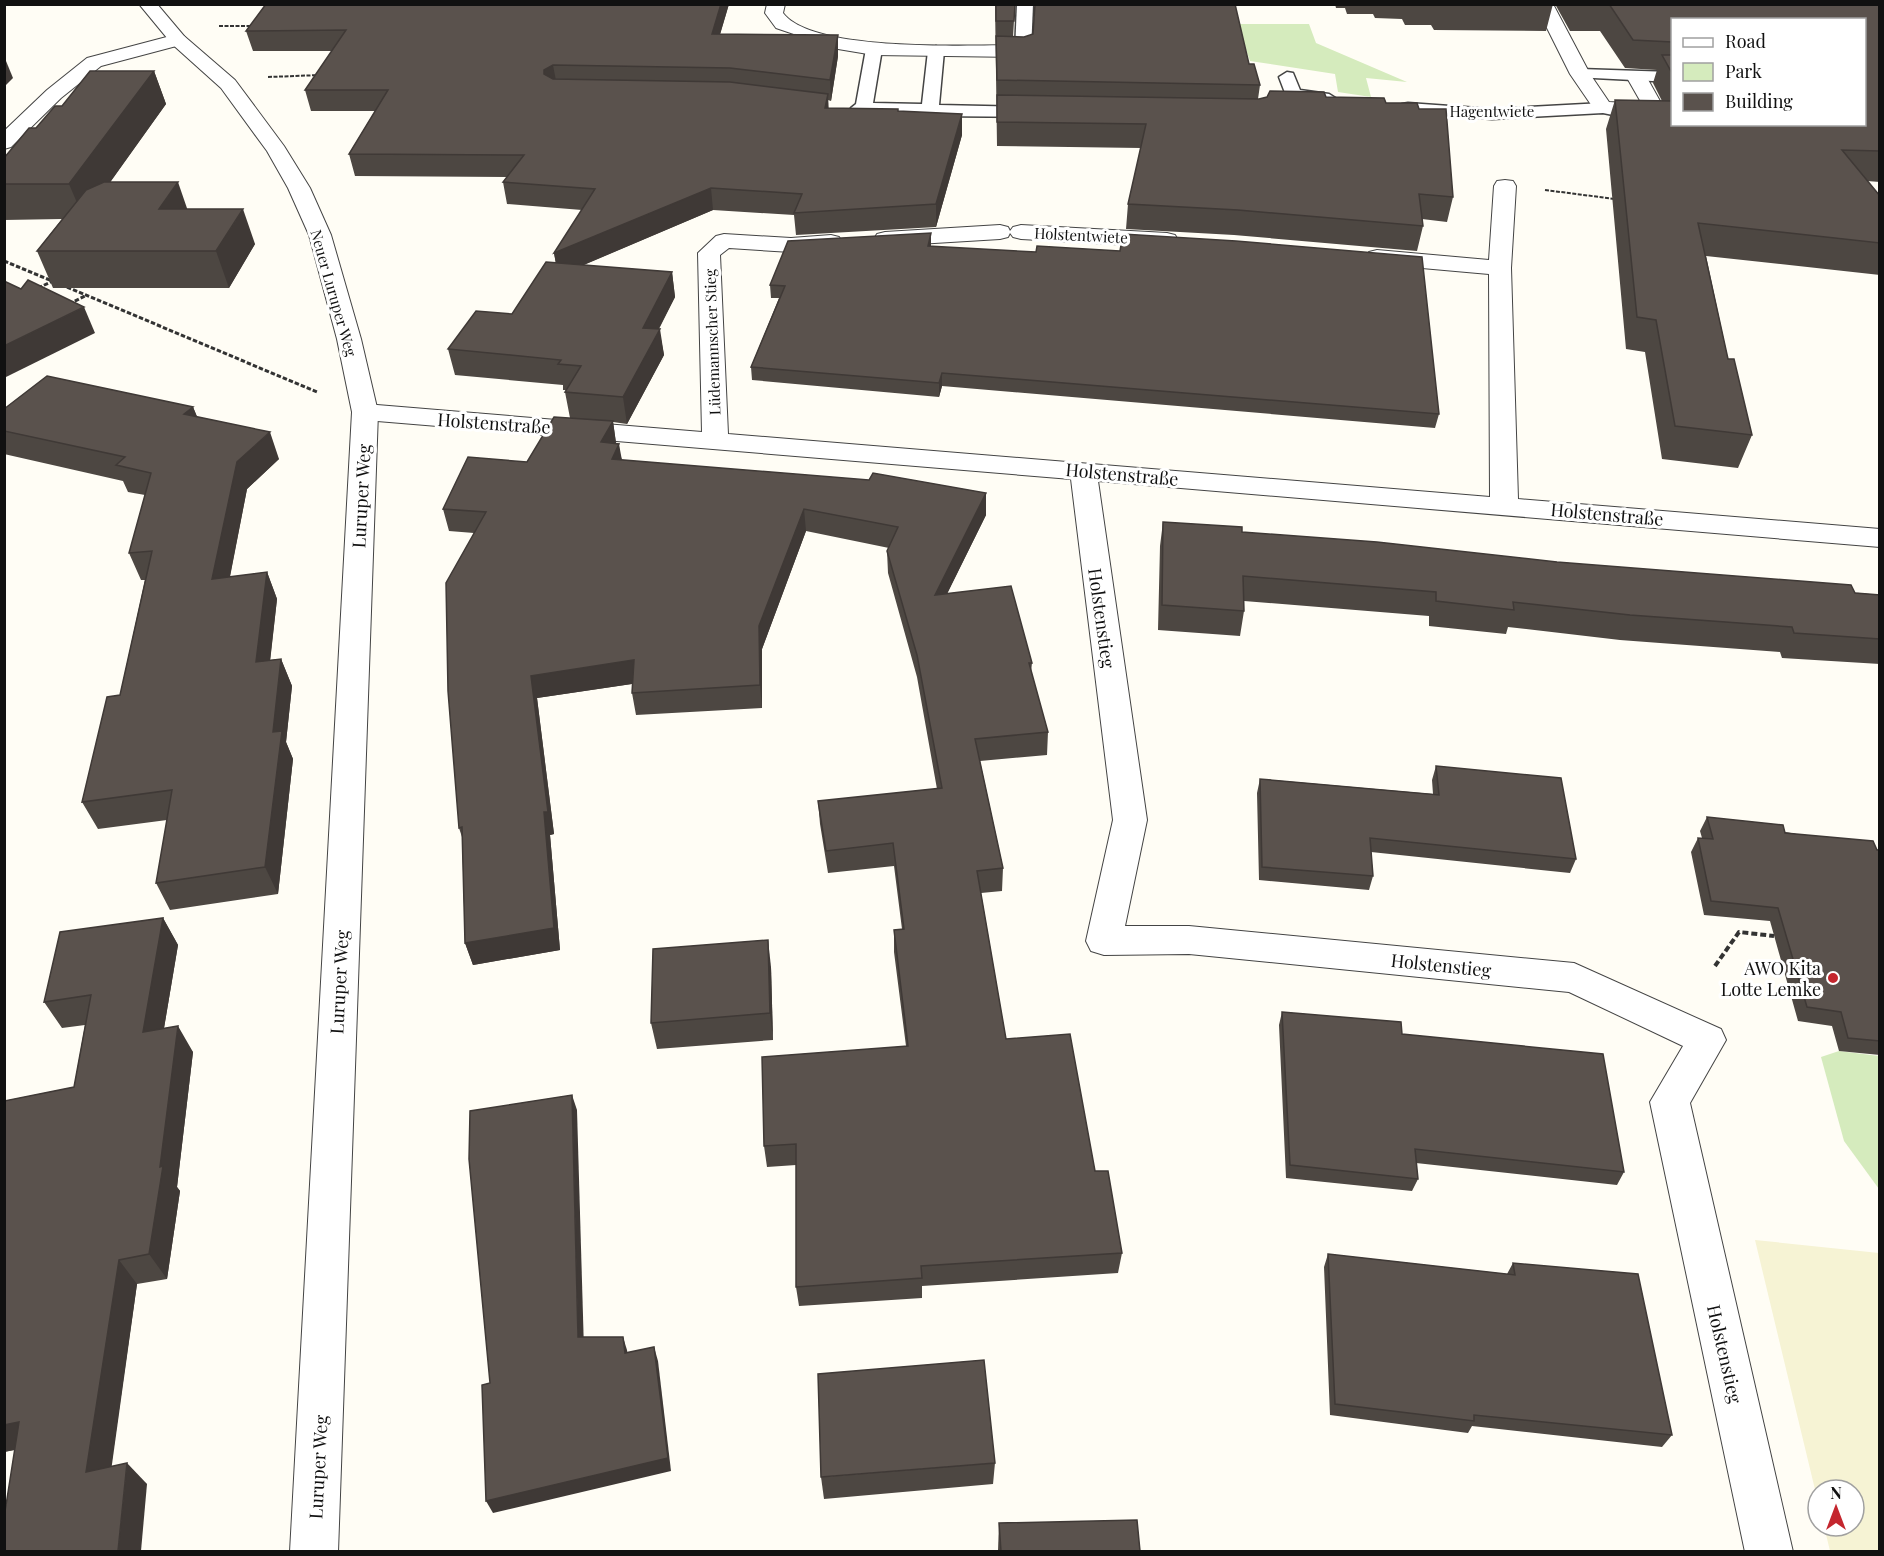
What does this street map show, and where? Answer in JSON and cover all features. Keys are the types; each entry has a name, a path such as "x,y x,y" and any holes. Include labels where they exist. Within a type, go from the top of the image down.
{"street":[{"name":"Neuer Luruper Weg","path":"147,4 176,38 228,84 277,150 298,188 320,235 349,339 365,412"},
{"path":"776,4 774,13 782,24 838,44 874,49 1023,51"},
{"path":"1544,4 1580,74 1603,108"},
{"path":"4,143 54,94 94,63 176,38"},
{"name":"Hagentwiete","path":"1603,108 1655,110 1636,76"},
{"path":"1504,506 1500,268 1505,186"},
{"name":"Holstentwiete","path":"1011,232 1186,241"},
{"name":"Lüdemannscher Stieg","path":"715,440 709,253 724,241 791,245 1011,232"},
{"path":"1361,255 1500,268"},
{"name":"Holstenstraße","path":"365,412 1880,538"},
{"name":"Luruper Weg","path":"314,1551 365,412"},
{"name":"Holstenstieg","path":"1083,471 1130,820 1104,941 1189,940 1574,978 1707,1040 1670,1102 1769,1551"}],"lane":[{"path":"1023,51 1025,4"},
{"path":"864,108 874,49"},
{"path":"930,111 936,51"},
{"path":"1580,74 1671,77"},
{"path":"1287,77 1293,94 1348,102"},
{"path":"843,108 1047,112"},
{"name":"Hagentwiete","path":"1392,108 1492,114 1603,108 1671,122"}],"path":[{"path":"176,38 217,26 262,26"},
{"path":"228,84 276,75 322,75"},
{"path":"1505,186 1622,199"},
{"path":"4,261 365,412"},
{"path":"35,290 53,281"},
{"path":"61,308 87,295"},
{"path":"1715,966 1739,932 1774,936"}],"shaded area":[{"path":"1755,1240 1879,1253 1879,1551 1830,1551 1827,1538 1866,1538 1866,1478 1812,1478"}],"green space":[{"path":"1237,24 1309,24 1316,43 1407,82 1366,78 1371,97 1338,92 1335,74 1250,61"},
{"path":"1839,1051 1879,1056 1879,1189 1844,1141 1821,1057"}],"building":[{"path":"266,4 721,4 712,34 838,35 830,80 730,68 553,65 544,70 544,74 553,79 730,82 828,94 825,108 898,109 898,111 962,114 936,204 794,213 802,194 711,188 554,253 595,189 503,182 524,155 349,154 388,90 305,90 346,30 246,31"},
{"path":"996,4 1015,4 1014,21 996,21"},
{"path":"1035,4 1235,4 1249,64 1254,64 1260,85 997,80 996,36 1024,37 1033,34"},
{"path":"1609,4 1880,4 1880,151 1842,150 1880,196 1880,243 1698,223 1728,359 1734,359 1752,435 1675,426 1656,320 1637,317 1615,100 1671,101 1671,126 1866,126 1866,18 1671,18 1671,42 1633,40"},
{"path":"1662,55 1671,55 1671,71"},
{"path":"90,71 154,71 69,184 4,184 4,158 29,128 36,128 55,106 62,106"},
{"path":"1270,91 1324,92 1326,97 1384,98 1386,103 1417,103 1419,109 1446,109 1453,197 1419,194 1423,226 1238,210 1128,204 1146,124 997,122 997,95 1259,99 1267,97"},
{"path":"104,182 178,182 159,209 243,209 216,251 37,251 86,190"},
{"path":"931,233 928,246 1036,252 1037,246 1120,251 1123,234 1422,257 1439,414 942,373 939,383 751,367 785,286 770,285 788,241"},
{"path":"546,262 672,272 643,328 660,329 623,397 565,392 581,366 558,364 561,360 448,349 476,311 512,314"},
{"path":"28,280 84,307 4,346 4,281 21,289"},
{"path":"47,376 193,407 184,414 270,432 237,462 212,579 267,572 256,662 281,659 273,732 282,731 265,867 156,883 172,790 82,802 107,697 120,695 152,551 129,553 151,473 116,465 125,457 4,431 4,409"},
{"path":"554,417 613,421 601,442 619,444 612,459 869,480 873,473 986,493 935,595 1011,586 1048,732 975,739 1003,868 977,871 1006,1039 1070,1034 1095,1171 1108,1171 1122,1253 921,1266 922,1278 796,1287 796,1144 764,1146 762,1057 908,1046 894,930 904,929 893,843 826,851 818,801 942,788 917,655 887,551 898,527 804,509 759,626 760,685 632,693 634,660 531,676 548,812 544,812 554,928 465,943 462,827 459,828 448,691 446,583 486,512 443,509 468,457 527,462"},
{"path":"1163,522 1242,527 1242,532 1377,542 1557,562 1851,585 1855,593 1880,595 1880,639 1794,633 1792,627 1630,615 1513,602 1514,610 1436,601 1436,592 1243,576 1244,611 1162,605"},
{"path":"1436,766 1561,778 1576,859 1370,838 1373,876 1262,867 1260,779 1439,795"},
{"name":"AWO Kita Lotte Lemke","path":"1707,817 1783,825 1785,833 1873,841 1877,850 1880,850 1880,1041 1848,1038 1841,1012 1807,1007 1778,908 1711,901 1698,838 1713,839"},
{"path":"163,918 143,1032 178,1026 160,1167 163,1166 149,1254 119,1260 86,1472 127,1463 118,1551 4,1551 4,1518 19,1422 4,1425 4,1101 74,1087 91,995 44,1002 60,932"},
{"path":"768,940 770,1013 651,1023 653,949"},
{"path":"1282,1012 1401,1022 1402,1034 1603,1054 1624,1172 1415,1149 1418,1179 1290,1165"},
{"path":"572,1095 578,1337 623,1337 625,1353 654,1347 668,1458 486,1501 482,1385 490,1383 469,1159 470,1111"},
{"path":"1328,1254 1515,1275 1513,1263 1638,1274 1672,1435 1474,1415 1474,1421 1335,1404"},
{"path":"984,1360 995,1463 821,1477 818,1374"},
{"path":"1137,1520 1140,1551 1001,1551 999,1523"}],"place":[{"name":"AWO Kita Lotte Lemke","path":"1833,978"}]}
